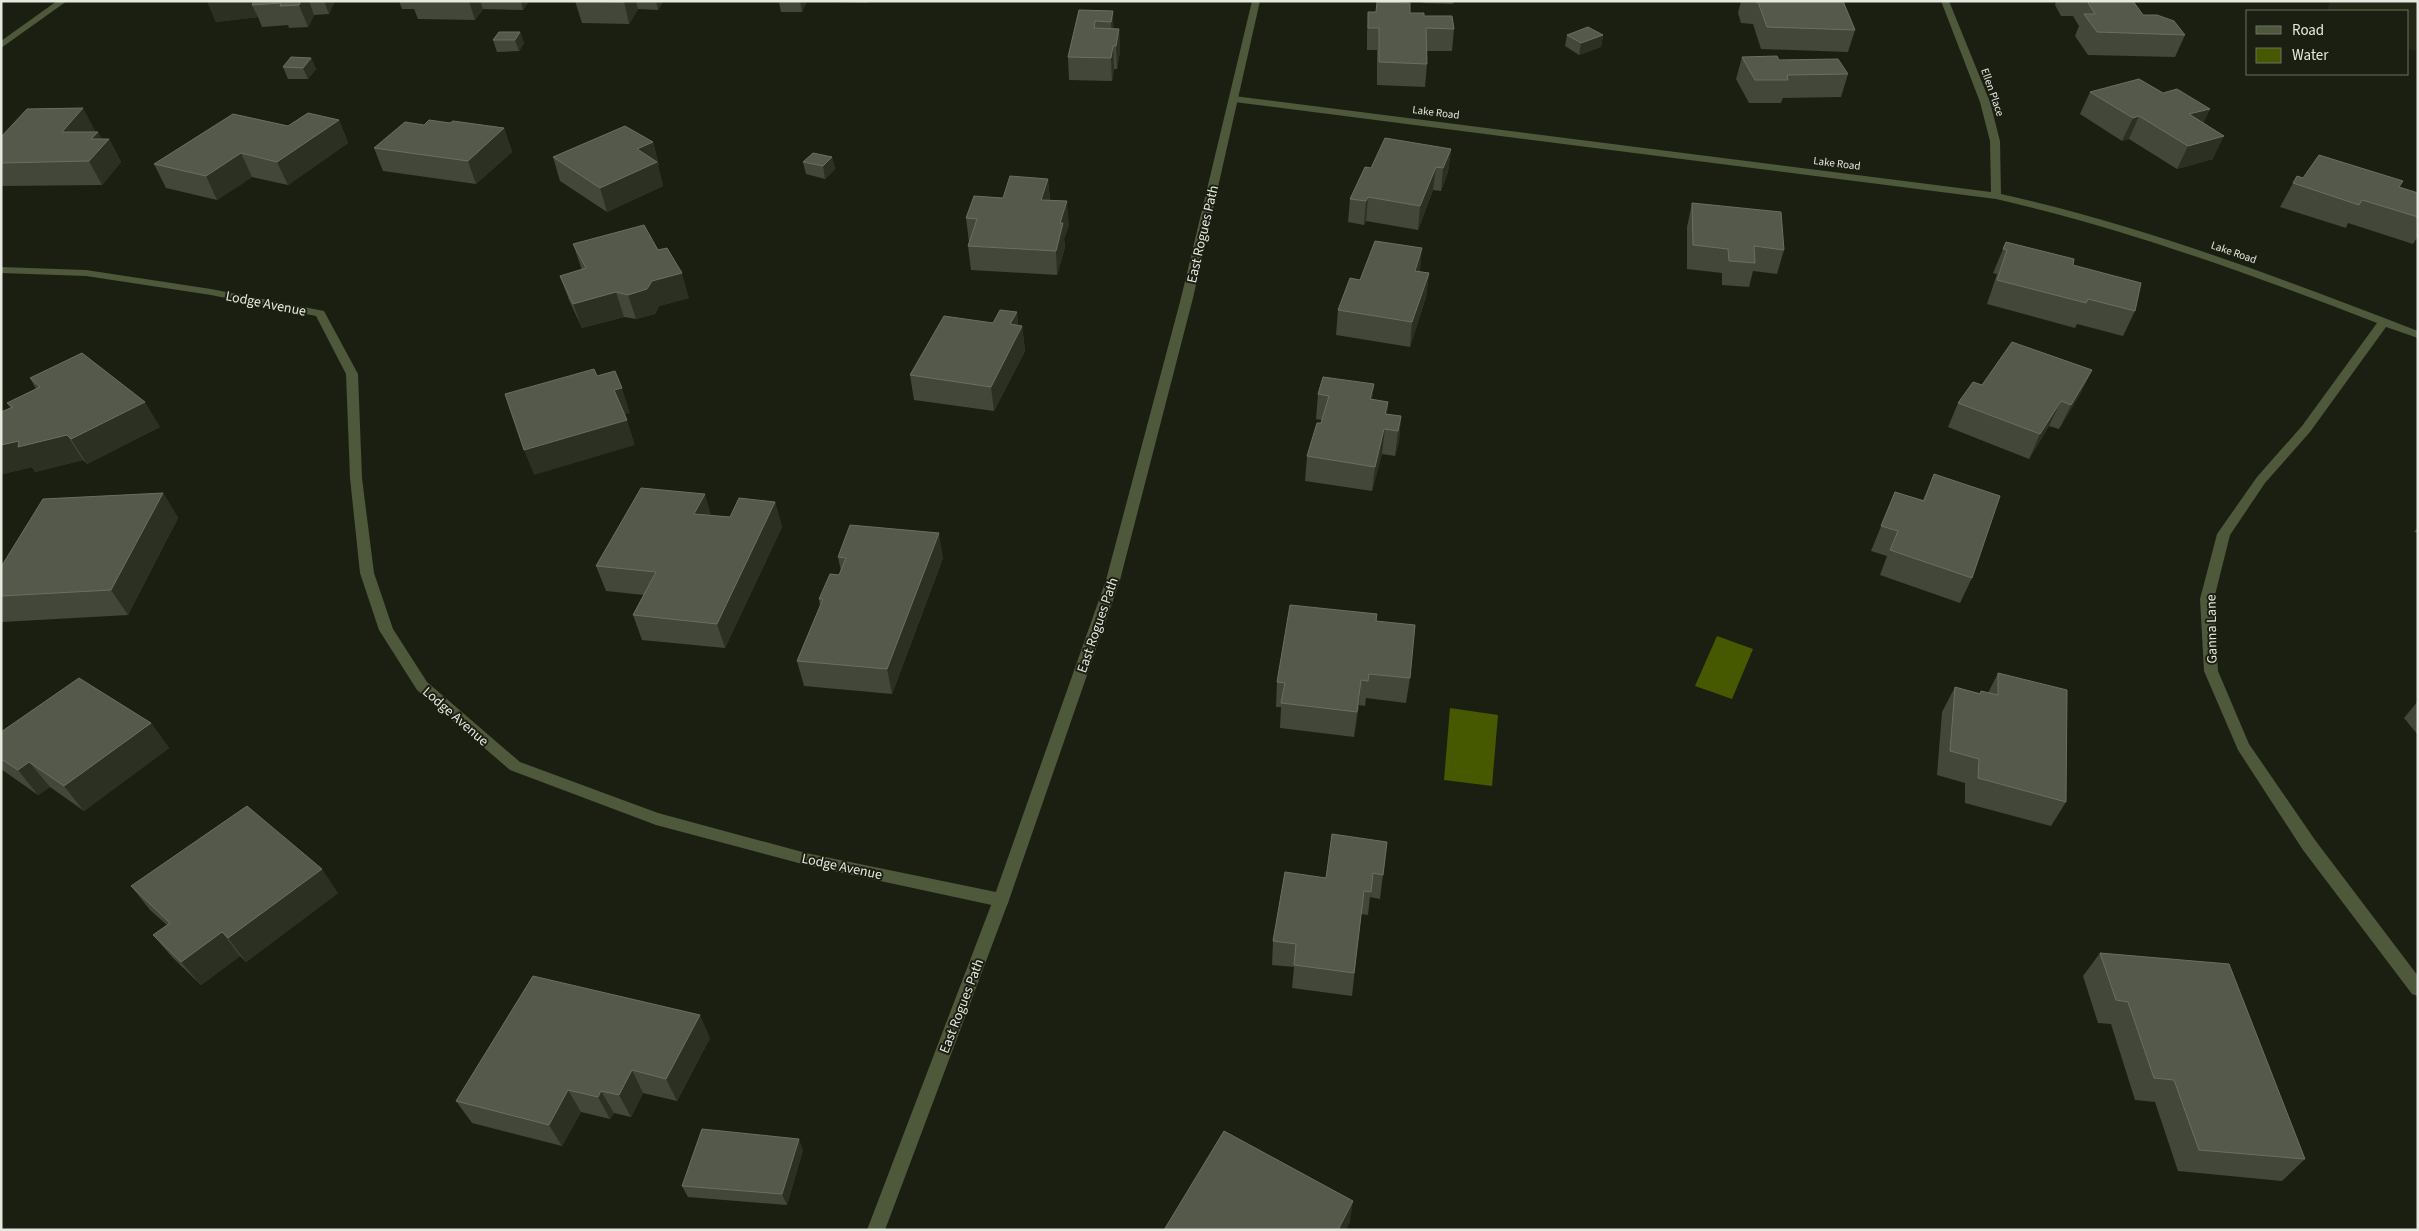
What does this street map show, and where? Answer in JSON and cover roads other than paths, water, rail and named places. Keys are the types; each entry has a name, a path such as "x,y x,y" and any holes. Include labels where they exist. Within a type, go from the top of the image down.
{"street":[{"path":"1,45 63,1"},
{"name":"East Rogues Path","path":"876,1230 1001,900 1113,580 1187,298 1256,1"},
{"name":"Ellen Place","path":"1945,1 1987,110 1995,141 1996,196"},
{"name":"Lake Road","path":"1234,99 1996,196 2097,221 2171,244 2260,274 2418,335"},
{"name":"Lodge Avenue","path":"1,270 86,273 211,292 320,313 352,374 356,478 367,573 386,630 422,686 515,766 656,819 806,859 1001,900"},
{"name":"Ganna Lane","path":"2384,322 2306,429 2261,480 2224,534 2207,599 2211,672 2243,746 2309,845 2418,989"}],"water":[{"path":"1717,636 1753,649 1732,699 1695,686"},
{"path":"1450,708 1498,715 1492,786 1444,780"}]}
